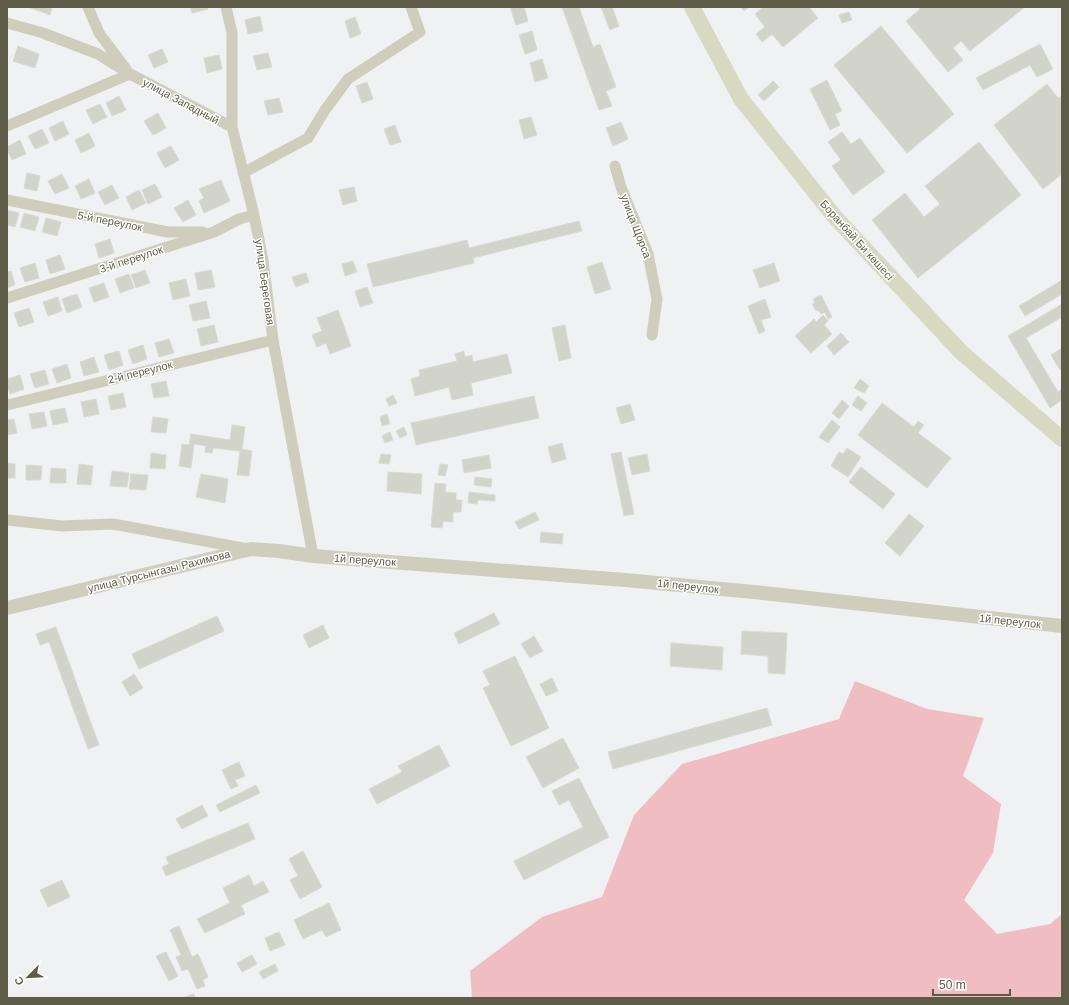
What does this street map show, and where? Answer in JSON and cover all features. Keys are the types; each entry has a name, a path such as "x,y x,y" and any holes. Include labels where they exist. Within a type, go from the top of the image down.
{"main road":[{"name":"Боранбай Би көшесі","path":"692,7 741,99 834,216 961,352 1062,439"}],"street":[{"path":"7,126 130,74 98,33 88,7"},
{"name":"улица Береговая","path":"226,7 232,33 232,127 254,215 263,260 273,340 313,556"},
{"path":"244,173 308,138 348,79 420,32 411,7"},
{"name":"улица Западный","path":"7,23 43,33 98,54 130,74 232,127"},
{"name":"улица Щорса","path":"615,166 621,187 648,254 657,298 652,334"},
{"name":"5-й переулок","path":"7,200 168,232 214,232"},
{"name":"3-й переулок","path":"7,298 214,232 239,219 254,215"},
{"name":"2-й переулок","path":"7,405 273,340"},
{"path":"7,520 62,526 113,524 251,549"},
{"name":"улица Турсынгазы Рахимова","path":"7,608 251,549 313,556"},
{"name":"1й переулок","path":"313,556 624,580 761,593 1062,626"}],"shaded area":[{"path":"855,681 927,709 984,718 963,776 1001,804 993,853 964,900 997,934 1050,924 1062,914 1062,998 472,998 470,971 542,917 602,897 634,815 682,764 839,719"}],"building":[{"path":"28,7 52,7 50,15"},
{"path":"190,7 208,7 208,9 192,13"},
{"path":"510,7 524,7 528,21 516,25"},
{"path":"562,7 579,7 593,47 600,44 616,87 606,91 612,106 599,110"},
{"path":"601,7 612,7 619,26 610,30"},
{"path":"740,7 749,7 744,11"},
{"path":"763,7 809,7 818,18 783,47 772,34 762,42 756,34 765,27 755,14"},
{"path":"919,7 1025,7 970,51 961,41 953,48 963,60 948,72 906,21 920,9"},
{"path":"849,12 852,20 842,23 839,15"},
{"path":"260,16 263,31 248,34 245,20"},
{"path":"355,17 361,34 350,38 345,21"},
{"path":"881,26 954,114 907,153 834,65"},
{"path":"532,31 537,50 525,54 519,35"},
{"path":"1040,44 1053,69 1037,77 1030,65 983,90 976,78"},
{"path":"18,46 39,54 35,68 13,61"},
{"path":"162,49 168,62 154,68 148,55"},
{"path":"268,53 272,67 257,70 253,56"},
{"path":"219,55 222,69 207,73 204,58"},
{"path":"542,59 548,78 535,82 530,63"},
{"path":"827,80 842,111 835,114 840,125 830,130 810,89"},
{"path":"773,81 779,87 764,101 758,95"},
{"path":"367,82 373,99 362,103 356,86"},
{"path":"1047,84 1058,98 1062,96 1062,174 1043,189 994,125"},
{"path":"119,96 126,110 112,116 106,103"},
{"path":"279,98 283,112 268,115 264,101"},
{"path":"100,104 107,117 93,124 86,110"},
{"path":"158,113 166,128 153,135 144,121"},
{"path":"531,117 537,135 524,139 519,120"},
{"path":"63,121 69,134 55,141 49,128"},
{"path":"621,122 628,139 613,146 606,128"},
{"path":"395,125 401,142 390,145 384,129"},
{"path":"42,129 49,143 35,149 28,136"},
{"path":"842,132 851,144 860,138 885,172 853,195 832,166 841,160 828,142"},
{"path":"89,133 95,146 81,153 75,140"},
{"path":"20,140 26,154 12,160 7,147"},
{"path":"979,142 1021,195 918,278 872,220 905,193 924,217 940,204 925,186"},
{"path":"171,146 179,160 165,168 157,153"},
{"path":"27,173 40,176 37,191 24,188"},
{"path":"62,174 69,188 55,194 48,181"},
{"path":"89,179 95,193 81,199 75,186"},
{"path":"221,180 230,201 204,213 199,201 204,198 199,189"},
{"path":"155,184 162,197 148,204 142,190"},
{"path":"112,185 119,198 105,205 98,192"},
{"path":"354,187 357,201 343,205 339,190"},
{"path":"139,190 146,203 132,210 126,197"},
{"path":"188,200 196,215 183,222 174,208"},
{"path":"7,210 19,213 15,227 7,225"},
{"path":"24,213 39,217 35,231 20,227"},
{"path":"46,218 61,222 57,236 42,232"},
{"path":"579,221 582,231 473,258 474,263 373,287 367,264 467,240 469,248"},
{"path":"110,239 114,253 99,258 95,244"},
{"path":"60,255 65,269 50,274 46,260"},
{"path":"353,261 357,272 345,276 342,264"},
{"path":"602,262 611,289 595,294 587,267"},
{"path":"35,263 39,278 25,282 20,268"},
{"path":"774,263 780,281 760,288 753,270"},
{"path":"145,270 150,283 136,288 131,275"},
{"path":"211,270 215,287 198,290 195,273"},
{"path":"11,271 15,285 7,288 7,272"},
{"path":"306,273 309,282 296,287 292,277"},
{"path":"129,274 134,288 120,293 115,279"},
{"path":"186,279 190,296 173,300 169,283"},
{"path":"1062,280 1062,294 1025,316 1019,306"},
{"path":"104,283 109,297 94,302 89,288"},
{"path":"367,287 373,303 360,307 355,291"},
{"path":"77,294 82,307 67,313 62,299"},
{"path":"821,295 832,317 828,319 825,312 821,314 818,310 816,311 812,304 815,303 813,299"},
{"path":"58,297 62,311 48,316 43,302"},
{"path":"765,299 771,317 761,320 765,331 759,334 748,306"},
{"path":"206,301 210,318 193,321 189,305"},
{"path":"1062,304 1062,317 1026,338 1058,392 1062,389 1062,400 1050,408 1008,336"},
{"path":"29,308 34,322 19,327 14,313"},
{"path":"338,310 351,346 330,354 326,343 317,347 312,335 322,331 317,318"},
{"path":"823,315 828,321 824,325 832,334 811,353 795,336 814,319 816,322"},
{"path":"214,325 218,342 201,346 197,329"},
{"path":"565,325 571,358 559,361 552,328"},
{"path":"841,333 849,342 834,355 827,346"},
{"path":"169,339 174,353 159,357 155,343"},
{"path":"143,345 147,359 133,364 128,350"},
{"path":"1062,348 1062,368 1060,370 1051,355"},
{"path":"119,351 123,365 109,370 104,355"},
{"path":"464,351 465,357 472,355 473,362 507,354 512,373 471,383 473,395 452,400 449,387 415,396 411,379 420,376 419,370 457,361 455,354"},
{"path":"94,357 99,372 84,376 80,362"},
{"path":"67,364 71,378 57,383 52,369"},
{"path":"45,370 49,384 35,388 30,374"},
{"path":"20,375 24,389 10,394 7,379"},
{"path":"860,379 869,386 864,393 854,388"},
{"path":"166,381 169,396 154,398 151,384"},
{"path":"123,393 126,407 111,410 108,396"},
{"path":"393,395 397,403 389,406 386,399"},
{"path":"534,396 539,418 416,445 411,423"},
{"path":"858,396 867,403 861,411 852,405"},
{"path":"96,399 99,414 84,417 81,402"},
{"path":"842,400 849,406 839,419 832,413"},
{"path":"882,403 914,427 918,421 924,425 918,433 951,458 927,488 858,435"},
{"path":"630,404 635,420 621,424 616,408"},
{"path":"65,408 68,422 53,425 50,411"},
{"path":"44,412 47,426 32,429 29,414"},
{"path":"387,414 390,424 382,426 380,417"},
{"path":"153,417 168,419 166,433 151,432"},
{"path":"14,419 17,433 7,435 7,420"},
{"path":"832,420 840,427 828,443 819,437"},
{"path":"232,425 245,427 242,449 252,451 249,476 237,475 240,451 213,448 212,453 205,452 206,446 194,444 191,468 179,466 182,444 189,445 191,434 230,440"},
{"path":"404,427 407,435 400,438 396,431"},
{"path":"390,432 393,440 385,443 382,436"},
{"path":"562,443 566,459 552,463 548,447"},
{"path":"847,448 861,457 848,477 831,466 839,452 843,454"},
{"path":"621,452 634,514 624,516 611,454"},
{"path":"151,453 166,455 165,469 150,468"},
{"path":"381,454 391,455 389,464 379,463"},
{"path":"647,454 650,471 632,475 628,458"},
{"path":"489,455 491,468 464,473 462,460"},
{"path":"7,463 15,464 15,478 7,478"},
{"path":"79,464 93,466 91,485 77,484"},
{"path":"440,464 448,465 445,476 438,475"},
{"path":"26,465 42,466 41,480 26,480"},
{"path":"861,467 895,494 883,509 849,482"},
{"path":"51,468 66,469 66,483 50,483"},
{"path":"112,471 129,473 127,487 110,486"},
{"path":"388,472 422,474 421,494 387,491"},
{"path":"131,474 148,475 146,490 129,489"},
{"path":"201,474 228,479 225,503 196,497"},
{"path":"475,477 492,479 491,487 474,485"},
{"path":"435,483 446,484 445,492 456,493 456,500 462,500 461,512 453,512 453,522 443,521 442,528 431,527"},
{"path":"469,492 495,495 495,501 478,500 477,504 468,503"},
{"path":"535,512 539,520 519,529 515,522"},
{"path":"909,514 924,526 900,556 885,543"},
{"path":"541,532 563,534 562,544 540,542"},
{"path":"494,613 500,624 459,644 454,633"},
{"path":"217,616 224,631 139,669 132,654"},
{"path":"323,625 329,638 309,648 303,635"},
{"path":"56,627 99,745 88,749 49,642 40,645 36,634"},
{"path":"742,631 787,633 785,674 768,673 768,656 741,654"},
{"path":"534,636 543,651 530,658 521,644"},
{"path":"671,643 723,647 722,670 670,666"},
{"path":"515,656 549,728 511,746 483,688 490,685 483,671"},
{"path":"134,674 143,688 130,696 122,682"},
{"path":"552,678 558,691 546,696 540,684"},
{"path":"767,708 772,725 613,769 608,752"},
{"path":"563,738 579,768 543,788 526,757"},
{"path":"439,745 450,766 377,804 369,789 402,772 398,766"},
{"path":"239,762 245,776 235,780 238,786 231,789 222,770"},
{"path":"579,778 609,837 524,880 514,861 583,827 569,800 559,805 552,791"},
{"path":"256,785 260,793 220,812 216,805"},
{"path":"202,805 208,816 182,829 176,819"},
{"path":"248,823 255,839 166,876 162,867 169,864 166,857"},
{"path":"303,851 322,887 300,899 290,880 298,876 289,859"},
{"path":"249,875 254,886 263,881 269,892 241,905 245,914 205,933 197,919 230,903 223,888"},
{"path":"62,880 70,897 48,907 40,890"},
{"path":"329,903 341,930 326,937 322,930 303,939 294,920"},
{"path":"179,926 192,957 198,954 208,977 203,980 205,986 197,989 188,969 182,971 176,957 181,955 170,930"},
{"path":"279,932 285,945 270,951 265,938"},
{"path":"166,952 178,976 169,981 156,956"},
{"path":"252,955 257,964 242,972 237,963"},
{"path":"275,964 278,971 263,979 259,972"},
{"path":"194,994 195,998 181,998"}]}
